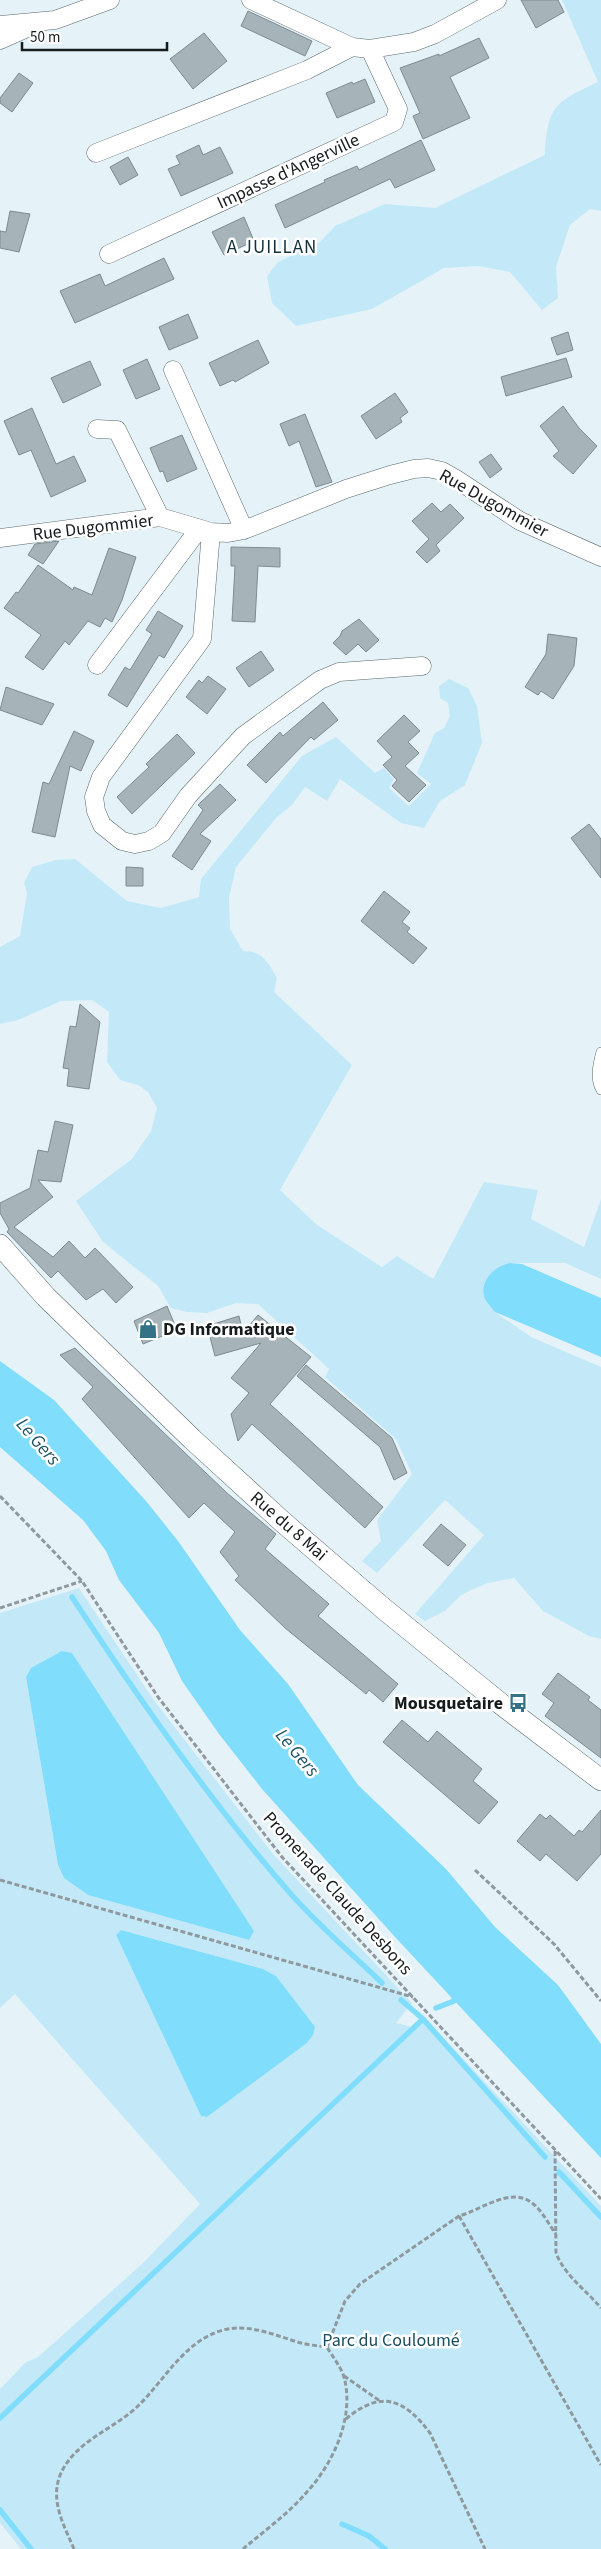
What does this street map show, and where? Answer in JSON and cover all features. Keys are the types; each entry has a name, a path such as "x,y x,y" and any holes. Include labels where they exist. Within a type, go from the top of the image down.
{"street":[{"path":"0,26 55,20 110,0"},
{"path":"255,1 352,47 370,49 414,42 435,34 497,0"},
{"path":"0,40 38,23"},
{"path":"96,153 307,70 352,47"},
{"name":"Impasse d'Angerville","path":"109,254 394,122 398,109 370,49"},
{"path":"173,370 244,530"},
{"path":"97,430 117,430 160,518"},
{"name":"Rue Dugommier","path":"0,538 160,518 205,530 228,533 244,530 346,489 398,473 428,468 442,471 520,520 601,557"},
{"path":"97,665 205,530"},
{"path":"205,530 202,639 101,777 94,797 96,811 102,826 111,835 122,841 135,844 149,841 162,833 188,796 243,736 320,680 339,672 422,666"},
{"name":"Rue du 8 Mai","path":"0,1245 46,1297 192,1439 285,1524 384,1609 501,1704 601,1780"}],"lane":[{"path":"601,1052 597,1068 598,1086 601,1090"}],"path":[{"name":"Promenade Claude Desbons","path":"0,1496 82,1581 158,1697 282,1857 601,2199"},
{"path":"0,1608 82,1581"},
{"path":"475,1870 554,1944 601,2001"},
{"path":"0,1880 414,1998"},
{"path":"555,2150 556,2253 561,2264 601,2308"},
{"path":"327,2347 345,2302 360,2284 459,2216 475,2212 507,2197 520,2196 533,2203 556,2234"},
{"path":"459,2216 601,2465"},
{"path":"74,2549 58,2510 56,2492 61,2474 74,2453 92,2438 126,2417 184,2354 205,2337 225,2330 251,2328 302,2344 327,2347"},
{"path":"327,2347 344,2376 380,2401 406,2408 418,2417 430,2433 485,2549"},
{"path":"243,2549 305,2495 321,2475 334,2451 345,2420 346,2397 344,2376"},
{"path":"345,2420 361,2406 380,2401"}],"green space":[{"path":"562,0 601,0 601,211 590,209 570,225 556,267 558,298 542,310 510,272 478,266 444,268 372,309 296,326 272,303 267,276 278,262 320,242 335,226 385,204 435,208 545,155 548,125 556,107 572,95 598,82"},
{"path":"449,679 468,688 477,706 482,743 465,785 440,801 424,828 401,823 340,779 327,801 305,787 292,805 276,818 236,867 229,898 230,929 243,951 260,955 271,967 277,978 274,992 352,1065 280,1190 317,1225 382,1267 397,1256 433,1279 484,1182 538,1190 531,1219 584,1247 601,1199 601,1279 565,1263 510,1263 495,1312 531,1337 601,1367 601,1639 589,1636 543,1611 514,1578 488,1583 471,1590 460,1596 445,1611 425,1621 415,1614 484,1535 445,1500 377,1573 362,1561 381,1541 377,1520 412,1474 396,1439 325,1377 329,1369 258,1304 236,1303 207,1313 187,1312 171,1308 158,1286 103,1242 76,1201 132,1159 151,1131 157,1108 148,1092 138,1085 120,1080 107,1062 109,1012 92,1000 61,1001 18,1020 0,1024 0,947 20,936 27,893 24,883 32,867 56,860 75,859 127,901 161,908 199,897 201,879 302,756 336,737 375,773 384,768 394,779 389,788 409,806 431,784 417,773 435,733 444,728 450,716 448,703 440,698 439,686"},
{"name":"Parc du Couloumé","path":"79,1588 153,1699 273,1854 412,2003 396,2023 416,2028 426,2019 601,2206 601,2549 21,2549 0,2523 0,2389 26,2362 38,2357 142,2264 200,2204 15,1994 0,2008 0,1613","holes":["31,1668 249,1940 88,1895 64,1878 58,1865 26,1677","121,1930 263,1969 276,1976 313,2035 307,2043 207,2117 201,2116 116,1935"]}],"water":[{"path":"510,1263 522,1264 601,1298 601,1357 495,1312 485,1299 484,1286 489,1275 499,1267"},
{"name":"Le Gers","path":"0,1361 54,1400 146,1501 178,1541 240,1630 288,1684 358,1785 446,1869 495,1927 558,1985 601,2044 601,2158 395,1937 262,1789 219,1734 182,1681 159,1633 119,1580 106,1551 83,1520 0,1447"},
{"path":"62,1651 72,1653 254,1931 249,1940 88,1895 64,1878 58,1865 26,1677 31,1668"},
{"path":"121,1930 263,1969 276,1976 315,2027 313,2035 307,2043 207,2117 201,2116 116,1935"}],"building":[{"path":"521,0 558,0 564,12 536,28"},
{"path":"248,11 312,41 305,56 241,26"},
{"path":"204,33 227,61 193,89 170,59"},
{"path":"479,38 489,58 450,77 470,118 423,139 413,116 420,113 400,68 439,54 439,56"},
{"path":"19,73 33,83 12,112 0,103 0,98"},
{"path":"365,79 375,102 337,118 326,93 352,82 353,84"},
{"path":"421,140 435,170 395,188 390,179 285,228 275,205 325,182 324,180 357,166 359,170"},
{"path":"199,145 203,155 220,147 233,173 181,196 168,169 180,164 176,156"},
{"path":"128,157 138,175 120,185 110,167"},
{"path":"10,211 30,214 19,252 0,248 0,231 6,232"},
{"path":"244,217 254,241 224,255 212,232"},
{"path":"164,258 174,279 75,323 60,291 100,274 105,286"},
{"path":"188,314 198,338 169,350 159,327"},
{"path":"568,332 573,350 557,355 551,338"},
{"path":"258,340 269,363 235,382 233,380 220,386 209,363"},
{"path":"566,358 572,377 506,396 501,377"},
{"path":"147,359 160,389 136,399 123,370"},
{"path":"90,361 101,385 63,403 51,378"},
{"path":"395,393 408,412 400,418 402,422 376,439 361,416"},
{"path":"563,406 579,428 597,446 573,474 553,456 559,451 540,426"},
{"path":"32,408 56,464 74,456 86,481 51,497 31,450 19,455 4,421"},
{"path":"305,414 332,482 316,487 299,441 289,446 280,424"},
{"path":"182,435 197,469 167,482 163,471 160,472 150,448"},
{"path":"491,454 502,469 490,478 479,462"},
{"path":"432,503 441,512 450,504 464,518 436,545 440,551 427,563 416,552 429,539 412,521"},
{"path":"59,541 43,564 28,555 35,544"},
{"path":"231,547 280,548 280,567 258,566 255,622 232,621 235,566 231,566"},
{"path":"109,548 136,557 122,600 112,622 105,618 100,627 88,621 69,645 65,641 43,670 25,657 41,635 4,608 16,592 18,593 38,565 73,590 74,587 92,595"},
{"path":"158,611 183,626 164,658 159,655 127,707 108,695 125,667 130,670 152,634 146,630"},
{"path":"359,619 379,640 366,652 358,644 346,655 333,643 342,631"},
{"path":"548,634 577,638 574,666 553,699 541,691 538,695 525,687 546,654"},
{"path":"261,651 274,670 249,687 236,668"},
{"path":"208,676 226,689 207,714 186,697 199,680 202,683"},
{"path":"6,687 54,704 42,725 0,710"},
{"path":"323,702 338,720 314,740 311,737 266,783 247,765 280,732 283,736"},
{"path":"404,715 420,731 408,742 419,753 405,766 426,785 409,802 392,786 397,780 383,765 392,757 377,741"},
{"path":"74,731 94,741 81,771 70,766 55,837 32,832 43,782 49,784"},
{"path":"177,734 195,753 132,814 117,797 149,767 146,764"},
{"path":"220,784 236,800 200,834 211,841 192,870 172,856 203,810 198,805"},
{"path":"589,824 601,839 601,878 571,838"},
{"path":"126,867 143,868 143,886 126,886"},
{"path":"384,891 410,912 402,922 410,928 407,932 427,948 413,964 361,921"},
{"path":"80,1004 100,1022 89,1089 67,1086 69,1069 63,1068 70,1026 76,1027"},
{"path":"55,1121 73,1125 61,1182 38,1180 53,1197 14,1227 53,1257 69,1241 85,1258 95,1248 133,1287 116,1303 103,1289 86,1300 58,1271 51,1278 7,1232 9,1229 0,1213 0,1203 30,1188 38,1150 48,1152"},
{"path":"167,1306 177,1330 143,1344 134,1321"},
{"path":"258,1315 311,1357 270,1404 383,1507 365,1528 252,1424 238,1441 231,1414 249,1393 231,1378 261,1343 215,1356 207,1326 239,1316 243,1333"},
{"path":"75,1348 227,1493 276,1534 265,1549 329,1604 318,1616 398,1684 383,1702 369,1690 366,1694 285,1628 235,1580 239,1576 220,1552 235,1532 204,1503 189,1518 82,1399 93,1387 60,1355"},
{"path":"306,1365 392,1438 407,1473 394,1480 380,1447 297,1376"},
{"path":"441,1524 466,1545 448,1566 423,1545"},
{"path":"558,1673 590,1697 588,1700 601,1710 601,1758 545,1716 554,1703 542,1694"},
{"path":"402,1720 428,1742 437,1731 482,1769 473,1781 498,1802 479,1824 383,1742"},
{"path":"601,1810 601,1854 577,1881 546,1854 540,1861 517,1841 540,1814 546,1819 550,1815 574,1836 579,1830 582,1832"}],"waterway":[{"path":"72,1597 149,1711 232,1823 301,1905 382,1983"},
{"path":"436,2008 454,2001 454,1995"},
{"path":"401,2000 423,2019 545,2157"},
{"path":"0,2418 423,2019"},
{"path":"559,2172 601,2217"},
{"path":"0,2510 31,2549"},
{"path":"342,2524 369,2536 385,2549"}],"place":[{"name":"DG Informatique","path":"148,1329"},
{"name":"Mousquetaire","path":"518,1703"}],"district":[{"name":"A JUILLAN","path":"272,246"}]}
